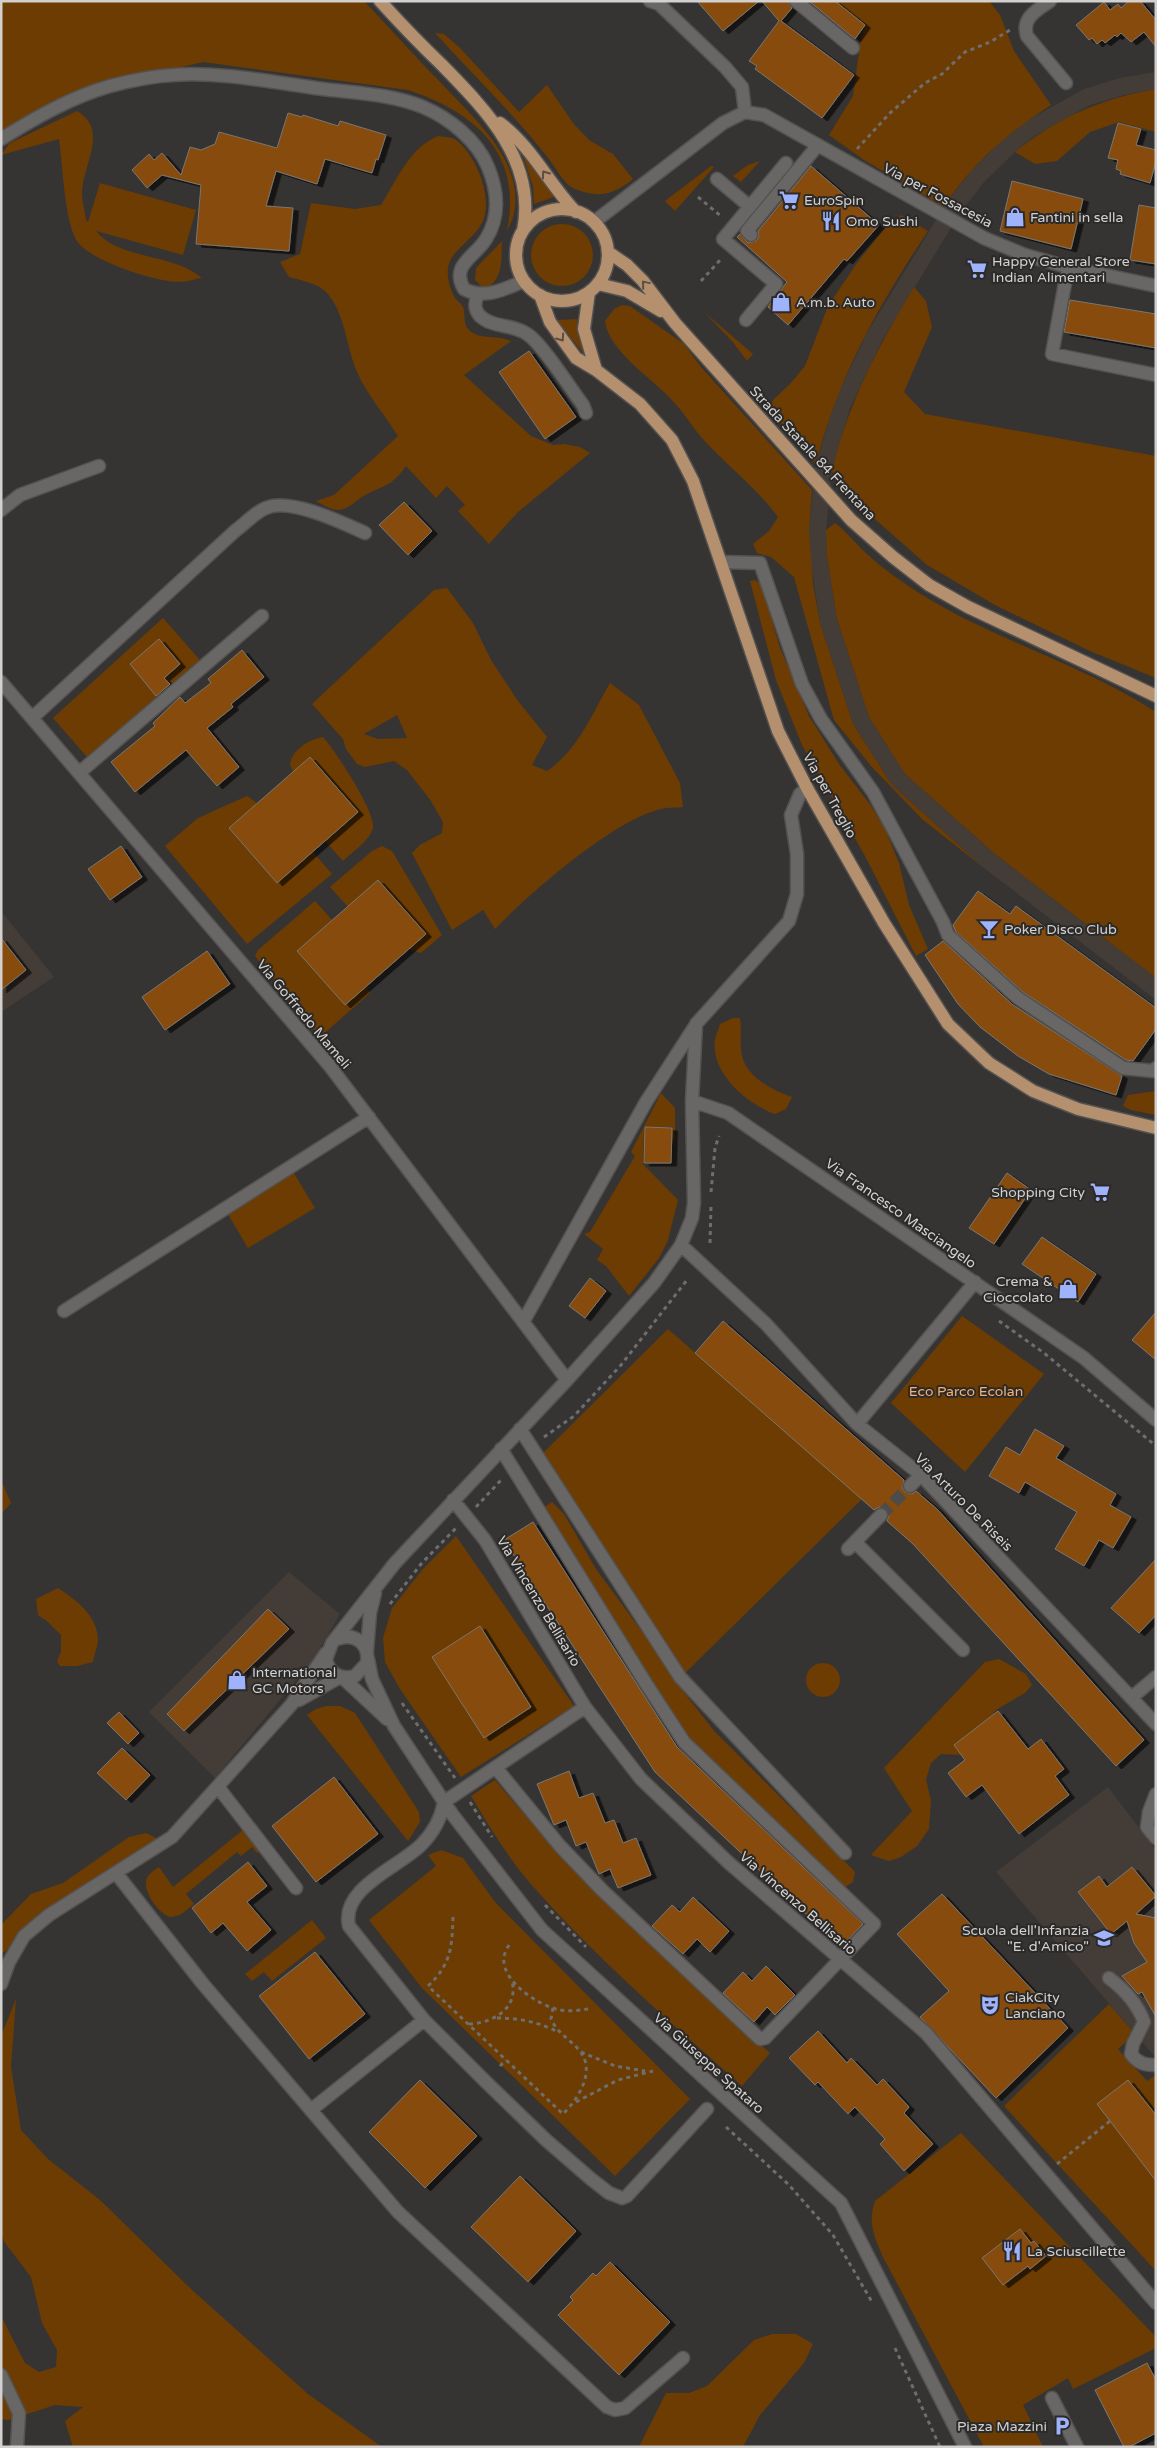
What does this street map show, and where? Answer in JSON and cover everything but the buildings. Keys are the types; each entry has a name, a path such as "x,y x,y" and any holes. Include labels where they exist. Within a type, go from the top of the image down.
{"main road":[{"path":"380,1 490,116 509,144 524,186 526,208 522,231 517,244 516,258 524,281 540,295 550,299 570,300 593,288"},
{"path":"490,116 508,129 526,147 560,195 576,212 594,222 601,230 608,252 605,269 593,288 584,329 596,370"},
{"path":"522,231 543,213 556,209 576,212"},
{"name":"Strada Statale 84 Frentana","path":"608,252 627,265 643,281 675,323 851,520 929,585 968,608 1154,696"},
{"name":"Strada Statale 84 Frentana","path":"593,288 611,285 644,299 675,323"},
{"name":"Via per Treglio","path":"540,295 546,315 576,358 596,370 640,404 672,440 693,481 778,731 807,788 917,977 948,1024 989,1063 1034,1091 1078,1110 1156,1128"}],"street":[{"path":"796,1 853,48"},
{"path":"1050,1 1028,19 1025,31 1066,84"},
{"path":"594,222 723,123 745,112 742,87 657,2"},
{"path":"1,139 33,119 74,99 109,86 173,74 226,76 394,98 409,102 442,117 480,151 488,166 496,192 494,217 486,238 462,265 459,276 464,289 478,295 501,291 524,281"},
{"name":"Via per Fossacesia","path":"745,112 764,115 984,238 1025,255 1068,267 1156,286"},
{"path":"751,235 747,231 818,145"},
{"path":"746,320 776,284 723,239 786,163"},
{"path":"717,179 749,206"},
{"path":"1068,267 1052,354 1156,375"},
{"path":"478,295 475,306 478,314 492,323 520,330 536,341 583,405 586,413"},
{"path":"1,510 20,495 99,466"},
{"path":"32,718 235,531 267,507 284,506 312,510 365,533"},
{"path":"721,562 760,563 802,684 821,719 873,792 944,922 948,935 1018,998 1123,1068 1153,1071 1156,1068"},
{"path":"79,773 262,616"},
{"name":"Via Goffredo Mameli","path":"1,682 329,1065 567,1380"},
{"path":"1,702 13,696"},
{"path":"523,1322 646,1102 696,1024 789,921 798,886 797,854 791,815 800,794 807,788"},
{"path":"1,1984 9,1962 24,1936 49,1915 172,1837 290,1706 336,1639 378,1586 453,1500 567,1380 654,1283 681,1244 692,1218 694,1203 692,1101 696,1024"},
{"name":"Via Francesco Masciangelo","path":"692,1101 728,1113 975,1282 1084,1358 1156,1420"},
{"path":"64,1311 369,1117"},
{"name":"Via Arturo De Riseis","path":"681,1244 766,1324 857,1424 920,1475 1156,1724"},
{"path":"857,1424 975,1282"},
{"path":"520,1429 680,1678 845,1853"},
{"path":"496,1768 554,1840 602,1890 760,2039 765,2038 874,1924 684,1742 501,1449"},
{"path":"910,1486 920,1475"},
{"name":"Via Vincenzo Bellisario","path":"453,1500 485,1540 585,1707 641,1779 729,1863 926,2034 1156,2303"},
{"path":"881,1516 852,1546 963,1650"},
{"path":"290,1706 314,1690 342,1677 355,1676 360,1673 367,1663 370,1613 378,1586"},
{"path":"336,1639 342,1637 354,1638 364,1645 367,1654"},
{"path":"326,1653 327,1665 335,1674 342,1677"},
{"name":"Via Giuseppe Spataro","path":"367,1654 372,1679 394,1726 444,1802 542,1930 841,2203 965,2447"},
{"name":"Via Giuseppe Spataro","path":"342,1677 394,1726"},
{"path":"1131,1698 1156,1677"},
{"path":"585,1707 444,1802 441,1819 421,1845 359,1891 351,1904 347,1918 349,1926 424,2020 546,2140 597,2184 617,2197 627,2196 707,2109"},
{"path":"218,1787 296,1888"},
{"path":"1156,1794 1149,1812 1147,1827 1156,1838"},
{"path":"116,1873 203,1984 398,2212 607,2407 615,2410 625,2408 683,2358"},
{"path":"1109,1978 1126,1990 1140,2011 1144,2022 1133,2044 1131,2054 1144,2065 1156,2065"},
{"path":"311,2110 424,2020"},
{"path":"1,2375 19,2413 17,2447"},
{"path":"1052,2398 1077,2447"}],"path":[{"path":"856,150 890,113 925,83 942,74 965,52 990,42 1028,19"},
{"path":"710,1243 714,1148 719,1136"},
{"path":"531,1446 574,1416 621,1365 687,1280"},
{"path":"996,1319 1044,1354 1156,1446"},
{"path":"487,1497 513,1467"},
{"path":"388,1608 404,1584 454,1529"},
{"path":"396,1695 429,1738 454,1776"},
{"path":"467,1798 493,1838"},
{"path":"540,1900 590,1950"},
{"path":"453,1917 453,1937 447,1963 428,1986 563,2114 579,2096 586,2071 581,2052"},
{"path":"509,1945 504,1957 505,1966 511,1979 522,1992 554,2008 571,2011 588,2009"},
{"path":"496,2018 509,2005 513,1994 511,1979"},
{"path":"554,2008 550,2019 561,2034 581,2052 615,2066 635,2071 654,2071 618,2080 573,2103"},
{"path":"468,2024 483,2023 496,2018 510,2018 542,2024 561,2034"},
{"path":"500,2066 506,2060"},
{"path":"1045,2173 1110,2121"},
{"path":"726,2127 788,2184 833,2235 873,2304"},
{"path":"891,2340 940,2447"}],"shaded area":[{"path":"1156,72 1156,89 1124,95 1090,105 1033,137 984,182 960,213 882,341 850,408 832,472 826,530 827,556 837,619 869,717 905,774 995,854 1156,978 1156,1000 984,868 892,785 853,724 820,623 810,557 809,530 815,468 834,402 867,333 947,202 971,171 1001,141 1023,123 1084,89 1120,78"},
{"path":"1,911 54,977 1,1012"},
{"name":"International GC Motors","path":"289,1572 340,1614 313,1660 215,1778 149,1712"},
{"name":"Scuola dell'Infanzia \"E. d'Amico\"","path":"1108,1787 1156,1850 1156,2058 996,1872"}],"green space":[{"path":"1,1 364,1 478,122 501,152 510,171 515,188 514,214 511,222 507,231 510,203 508,179 500,158 489,140 473,124 454,110 408,90 203,62 109,84 1,134"},
{"path":"835,1 989,1 1000,15 1014,51 1051,105 1020,126 992,150 966,177 944,207 864,160 829,135 853,96 861,38 865,25"},
{"path":"435,33 444,34 460,48 519,112 547,85 573,123 589,140 613,154 633,179 619,189 605,194 590,193 570,186 522,126"},
{"path":"1156,89 1156,132 1119,122 1090,132 1057,161 1035,164 1015,152 1064,119 1081,111 1117,98"},
{"path":"77,111 87,119 92,128 93,138 82,193 86,220 88,222 100,183 196,210 183,255 96,231 118,247 176,264 202,278 179,282 155,278 109,263 84,249 77,241 69,220 59,139 1,155 10,143"},
{"path":"438,136 456,140 464,147 477,167 485,191 486,203 482,223 450,261 448,280 451,290 463,307 465,322 470,331 479,336 511,341 464,375 531,436 553,445 564,444 580,447 590,453 518,512 489,544 458,511 465,505 447,486 436,498 406,466 391,482 345,508 335,510 316,501 334,495 398,436 371,397 357,372 341,318 332,299 317,286 289,277 280,262 300,254 311,203 355,209 381,205 411,157 428,141"},
{"path":"525,151 554,197 534,204 533,186 523,156"},
{"path":"760,161 741,182 733,176 748,165"},
{"path":"711,166 714,167 675,211 665,201"},
{"path":"901,215 928,231 893,286 862,343 835,403 816,465 768,408 805,366 828,306 857,263 884,229"},
{"path":"562,224 574,226 584,233 591,243 593,255 591,267 584,277 574,284 562,286 550,284 540,277 533,267 531,255 533,243 540,233 550,226"},
{"path":"502,241 498,275 484,289 475,280 476,268"},
{"path":"914,287 926,301 932,327 904,392 925,414 1156,456 1156,678 1090,651 995,605 927,565 876,520 832,472 856,398 876,354"},
{"path":"622,305 630,306 684,344 700,366 812,490 809,530 813,584 820,623 853,724 892,785 984,868 922,819 871,766 834,720 794,577 771,557 757,553 753,544 769,531 778,517 760,496 701,437 662,390 622,353 608,332 605,321 614,309"},
{"path":"704,312 753,354 747,361 732,341"},
{"path":"577,319 577,332 585,355 557,320"},
{"path":"835,523 879,564 919,593 977,625 1098,680 1156,712 1156,978 995,854 905,774 869,717 837,619 827,556 826,530"},
{"path":"755,580 763,585 768,597 770,614 780,648 809,716 839,764 872,807 886,831 899,863 909,905 928,949 916,956 865,856 802,745 776,680 750,581"},
{"path":"447,588 473,623 491,660 518,701 547,737 532,765 547,771 567,753 583,731 610,683 639,705 680,783 683,807 661,809 641,816 620,827 573,860 495,929 483,910 452,930 412,853 420,845 442,833 443,822 431,801 407,770 394,761 365,767 357,764 346,749 343,739 312,704 434,590","holes":["397,715 407,738 378,739 364,734"]},
{"path":"163,618 200,660 87,757 53,718"},
{"path":"323,737 353,781 372,819 373,827 369,837 343,861 325,841 290,765 297,750 312,740"},
{"path":"247,796 258,804 230,829 277,883 313,852 332,874 247,944 165,846 198,818"},
{"path":"382,846 392,851 442,935 421,953 409,949 426,934 379,880 348,907 330,887 372,851"},
{"path":"315,901 332,920 298,951 345,1005 367,986 370,993 320,1037 255,956 258,950"},
{"path":"733,1018 740,1018 741,1049 746,1066 752,1074 767,1086 792,1097 786,1109 775,1114 753,1103 742,1095 724,1075 718,1064 715,1052 715,1039 720,1024"},
{"path":"1156,1091 1156,1115 1131,1110 1123,1106 1128,1095"},
{"path":"661,1093 675,1108 675,1141 672,1139 672,1127 644,1127 643,1164 678,1200 668,1240 659,1258 629,1296 606,1266 597,1260 603,1249 584,1234 590,1232 635,1156 631,1152"},
{"path":"292,1170 315,1208 248,1248 226,1211"},
{"name":"Eco Parco Ecolan","path":"962,1316 1044,1374 965,1472 891,1403"},
{"path":"668,1329 862,1499 676,1682 715,1732 855,1872 853,1882 842,1889 787,1839 681,1730 543,1508 552,1502 564,1514 596,1569 643,1633 652,1631 542,1454"},
{"path":"1,1480 11,1503 1,1514"},
{"path":"456,1536 574,1706 461,1777 400,1689 385,1662 383,1638 392,1608 423,1569"},
{"path":"58,1588 78,1603 90,1615 94,1623 98,1639 93,1662 77,1666 60,1666 57,1661 61,1652 61,1635 38,1615 36,1599"},
{"path":"999,1659 1026,1674 1032,1685 1025,1693 996,1710 963,1755 941,1754 931,1763 926,1779 931,1801 929,1829 917,1846 901,1857 889,1861 871,1855 912,1811 884,1768 985,1662"},
{"path":"823,1663 835,1668 840,1680 835,1692 823,1697 811,1692 806,1680 811,1668"},
{"path":"326,1706 340,1706 355,1713 419,1812 420,1822 408,1841 307,1715 316,1709"},
{"path":"495,1780 526,1817 593,1887 663,1955 770,2053 742,2086 612,1968 528,1881 502,1846 471,1796"},
{"path":"244,1829 261,1849 257,1853 252,1847 241,1856 237,1852 186,1894 194,1904 180,1915 171,1917 158,1908 150,1898 146,1886 146,1881 151,1873 159,1867 173,1887"},
{"path":"146,1833 156,1838 158,1843 1,1954 1,1925 31,1894 63,1883 129,1837"},
{"path":"441,1850 463,1858 495,1902 690,2099 615,2176 422,1988 369,1920 436,1866 428,1855"},
{"path":"312,1920 326,1938 272,1981 264,1972 252,1981 245,1974"},
{"path":"16,1999 11,2067 21,2130 48,2159 100,2200 191,2289 308,2394 382,2447 73,2447 65,2421 83,2407 55,2405 9,2420 1,2419 1,2316 25,2363 39,2372 56,2367 57,2350 42,2323 31,2277 5,2243 1,2234 1,2036"},
{"path":"1109,2004 1135,2034 1118,2049 1147,2081 1156,2075 1156,2271 1004,2106"},
{"path":"961,2133 1156,2337 1156,2348 1073,2389 1068,2378 1023,2405 1043,2447 984,2447 884,2259 873,2231 872,2217 875,2201"},
{"path":"772,2334 796,2334 813,2344 804,2363 760,2415 743,2447 639,2447 666,2393 689,2393 707,2386 754,2340"}],"tunnel":[{"path":"881,1515 910,1486"}],"place":[{"name":"EuroSpin","path":"789,200"},
{"name":"Fantini in sella","path":"1015,217"},
{"name":"Omo Sushi","path":"831,221"},
{"name":"Happy General Store Indian Alimentari","path":"977,269"},
{"name":"A.m.b. Auto","path":"781,302"},
{"name":"Poker Disco Club","path":"989,929"},
{"name":"Shopping City","path":"1100,1192"},
{"name":"Crema & Cioccolato","path":"1068,1289"},
{"name":"International GC Motors","path":"237,1680"},
{"name":"Scuola dell'Infanzia \"E. d'Amico\"","path":"1104,1938"},
{"name":"CiakCity Lanciano","path":"990,2005"},
{"name":"La Sciuscillette","path":"1012,2251"},
{"name":"Piaza Mazzini","path":"1062,2426"}]}
